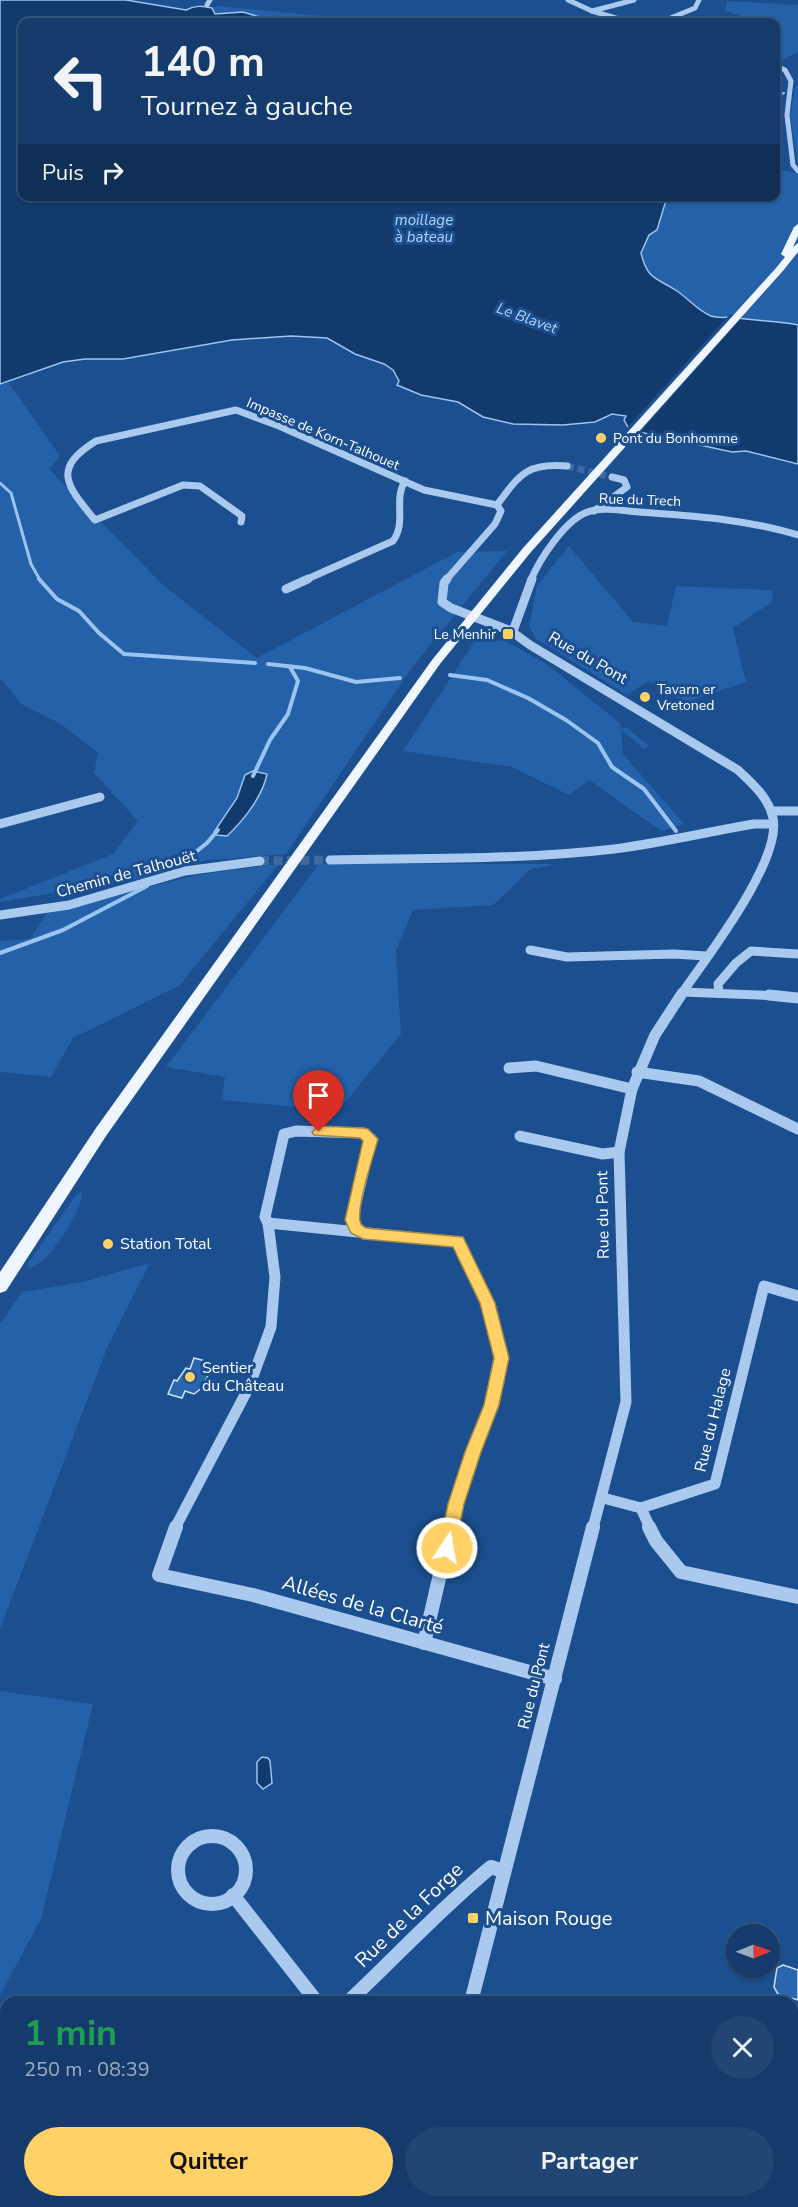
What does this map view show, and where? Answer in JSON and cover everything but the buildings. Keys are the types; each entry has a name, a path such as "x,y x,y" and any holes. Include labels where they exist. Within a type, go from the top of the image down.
{"main road":[{"path":"748,302 786,253 798,227"},
{"path":"0,1286 100,1132 436,662 470,619 596,473 798,246"}],"street":[{"path":"568,0 616,18"},
{"path":"592,11 634,0"},
{"path":"671,18 695,8 699,0"},
{"path":"780,68 785,70 791,81 787,115 796,167"},
{"name":"Impasse de Korn-Talhouet","path":"241,522 242,516 200,486 193,484 183,485 95,520 66,480 66,474 84,447 96,441 228,411 244,412 405,482 441,495 497,505"},
{"path":"497,505 513,481 525,470 542,466 567,466"},
{"path":"594,511 627,487 624,480 612,477"},
{"path":"286,589 393,541 399,536 399,487 405,482"},
{"name":"Rue du Pont","path":"472,1996 626,1402 619,1152 632,1089 637,1072 655,1035 761,874 772,852 775,837 772,818 756,786 738,770 550,657 513,631 495,624 470,619 442,602 441,592 444,583 495,524 501,511 497,505"},
{"name":"Rue du Trech","path":"513,631 520,622 526,591 533,573 544,556 581,516 594,511 614,510 728,518 763,524 798,535"},
{"path":"0,824 100,797"},
{"path":"330,860 500,856 614,849 732,827 798,811"},
{"name":"Chemin de Talhouët","path":"0,915 69,905 185,871 260,861"},
{"path":"530,950 567,957 674,954 705,956"},
{"path":"719,993 718,984 750,951 798,954"},
{"path":"682,992 700,996 719,993 757,993 798,998"},
{"path":"509,1068 536,1066 632,1089"},
{"path":"637,1072 699,1081 798,1129"},
{"path":"363,1233 356,1229 352,1220 371,1139 363,1133 296,1131 284,1134 268,1197 265,1217 268,1223 363,1233 458,1242 488,1303 501,1358 492,1405 456,1504 424,1643"},
{"path":"520,1136 603,1154 619,1152"},
{"name":"Allées de la Clarté","path":"268,1223 275,1277 271,1327 249,1387 215,1455 179,1518 159,1575 253,1595 555,1680"},
{"name":"Rue du Halage","path":"641,1508 715,1484 764,1286 798,1296"},
{"path":"603,1498 641,1508 656,1541 681,1572 798,1598"},
{"path":"212,1835 221,1836 238,1847 245,1866 244,1877 233,1895 223,1902 211,1905 190,1898 182,1889 178,1878 179,1866 183,1854 190,1845 200,1838 212,1835"},
{"name":"Rue de la Forge","path":"354,1996 403,1951 450,1901 491,1867 503,1871"},
{"path":"233,1895 312,1996"}],"shaded area":[{"path":"727,1 798,5 798,52 780,61 780,18 746,18 725,11"},
{"path":"217,6 322,16 323,18 263,18 257,15 214,14 212,8"},
{"path":"795,87 798,87 798,164 790,116"},
{"path":"780,170 798,173 798,357 728,317 710,316 696,308 677,291 653,279 644,267 640,253 649,235 657,230 666,201 780,201"},
{"path":"0,184 18,194 18,201 35,201 595,422 525,425 483,417 459,403 397,385 399,381 393,370 384,364 355,354 327,338 291,336 232,340 123,359 85,359 63,362 8,382 60,456 49,469 164,586 257,658 457,552 507,551 413,666 286,854 207,860 174,866 145,878 0,902 0,899 113,854 138,821 94,773 98,753 61,724 21,704 2,680 0,681"},
{"path":"569,546 633,622 667,626 676,586 773,590 772,602 733,628 746,682 687,702 648,681 627,695 535,638 529,626 537,585"},
{"path":"476,639 506,641 545,663 620,723 621,729 626,727 649,746 644,749 621,730 623,754 684,824 661,831 589,780 569,795 512,767 403,751"},
{"path":"279,864 179,986 73,1038 51,1077 0,1072 0,941 30,939 47,913 196,875"},
{"path":"319,864 556,864 531,869 493,905 413,910 396,950 401,1034 338,1111 222,1100 225,1077 166,1067"},
{"path":"82,1192 77,1212 63,1236 45,1258 29,1268 28,1263 77,1194"},
{"path":"150,1263 107,1348 0,1629 0,1324 22,1292 82,1282"},
{"path":"0,1691 93,1704 41,1919 0,1995"}],"water":[{"path":"0,0 126,0 186,10 205,7 212,8 215,14 243,12 263,18 18,18 18,201 666,201 657,230 649,235 641,253 650,274 711,316 798,325 798,464 746,451 732,452 635,431 628,427 624,420 626,416 612,414 595,422 563,425 513,424 483,417 458,402 421,395 397,385 399,381 393,370 384,364 355,354 327,338 291,336 232,340 123,359 85,359 63,362 0,384"},
{"path":"253,771 267,774 257,799 246,816 227,836 216,835 214,832 237,798 245,775"},
{"path":"262,1757 270,1761 272,1783 263,1789 257,1783 257,1762"}],"pier":[{"path":"730,314 743,316 638,435 626,429"}],"waterway":[{"path":"780,94 784,93"},
{"path":"0,483 11,493 31,564 40,580"},
{"path":"39,579 57,599 79,611 99,633 124,654 255,663"},
{"path":"268,664 305,668 356,682 400,678"},
{"path":"253,776 270,740 288,714 298,681 290,667"},
{"path":"450,675 487,680 528,698 566,720 598,743 612,767 644,789 676,831"},
{"path":"182,863 207,843 218,830"},
{"path":"0,953 63,930 147,886"}],"tunnel":[{"path":"567,466 612,477"},
{"path":"260,861 330,860"}],"place":[{"name":"Pont du Bonhomme","path":"601,438"},
{"name":"Le Menhir","path":"508,634"},
{"name":"Tavarn er Vretoned","path":"645,697"},
{"name":"Station Total","path":"108,1244"},
{"name":"Sentier du Château","path":"190,1377"},
{"name":"Maison Rouge","path":"473,1918"}],"route":[{"path":"319,1132 363,1133 371,1139 355,1199 352,1220 356,1229 363,1233 458,1242 488,1303 501,1358 492,1405 456,1504 447,1548"}],"water label":[{"name":"moillage à bateau","path":"424,228"},
{"name":"Le Blavet","path":"527,318"}]}
